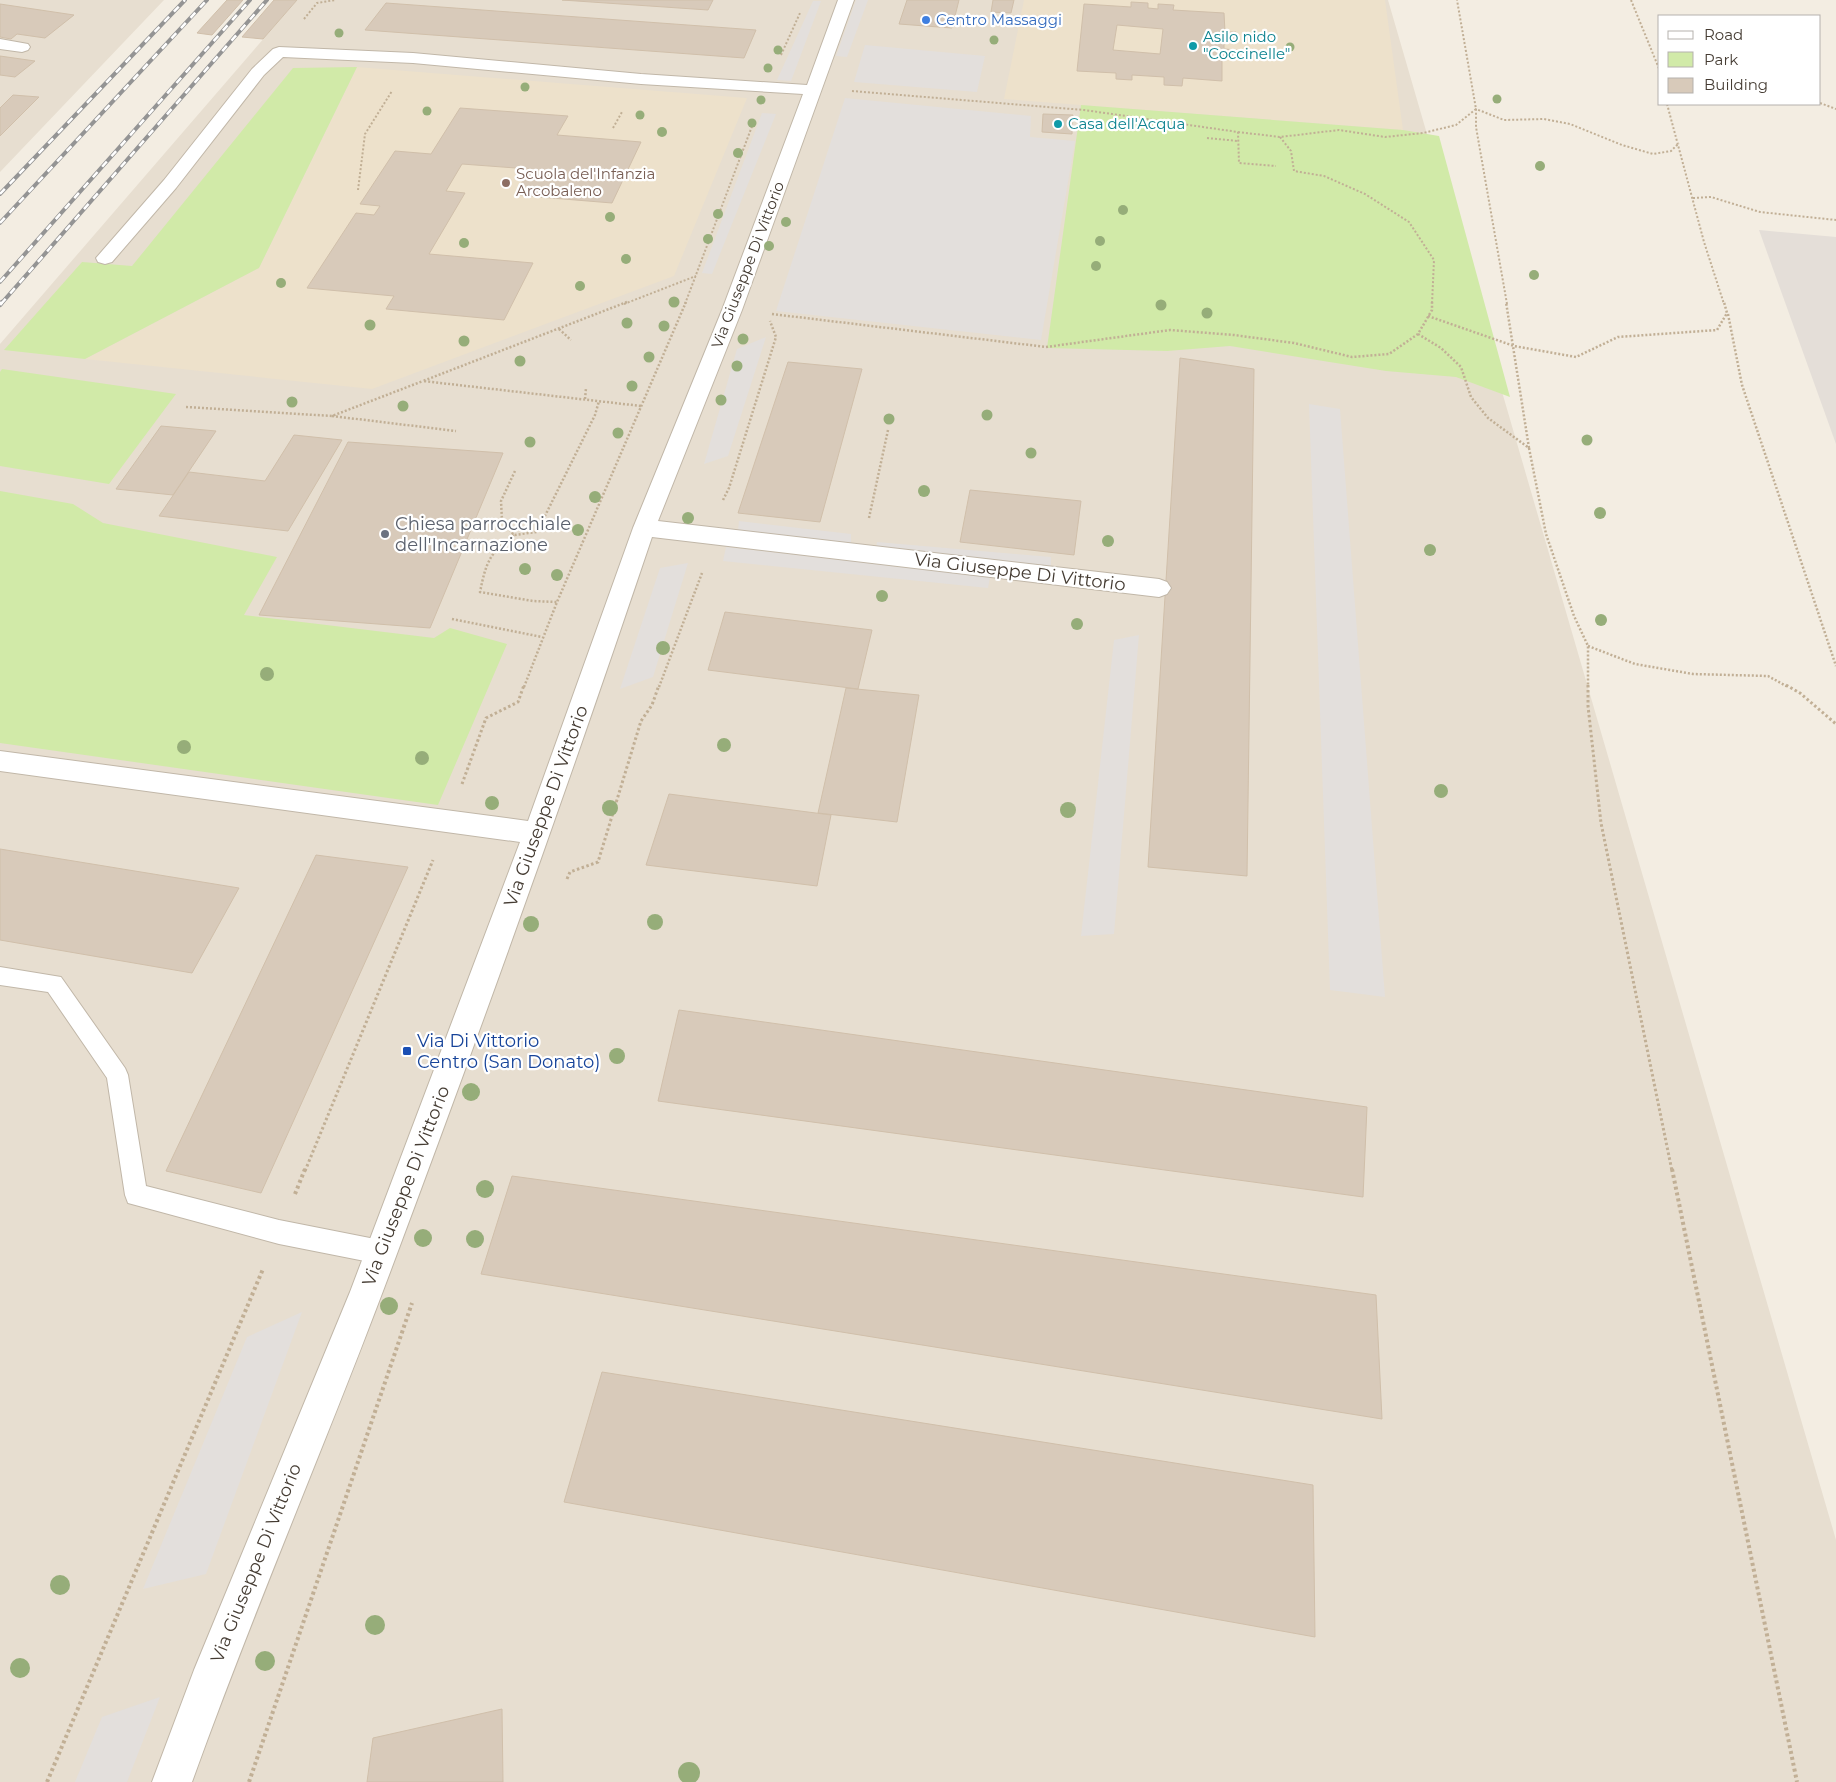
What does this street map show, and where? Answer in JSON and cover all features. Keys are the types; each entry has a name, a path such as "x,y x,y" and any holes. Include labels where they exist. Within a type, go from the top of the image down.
{"street":[{"name":"Via Giuseppe Di Vittorio","path":"172,1782 213,1670 380,1252 537,833 644,528 732,310 846,0"},
{"path":"0,44 22,47"},
{"path":"105,258 170,184 258,72 279,52 413,58 641,79 812,90"},
{"name":"Via Giuseppe Di Vittorio","path":"644,528 1159,588"},
{"path":"0,761 537,833"}],"lane":[{"path":"0,976 54,984 117,1075 136,1196 279,1232 380,1252"}],"path":[{"path":"1457,0 1529,448 1546,534 1574,616 1588,646 1588,706 1601,823 1797,1782"},
{"path":"1631,0 1658,66"},
{"path":"47,1782 279,1232 449,821 486,718 518,702 542,637 697,276 766,88 802,9"},
{"path":"358,190 365,134 413,58"},
{"path":"850,90 1084,110 1280,137 1339,130 1385,137 1423,133 1456,125 1476,109"},
{"path":"1821,103 1836,109"},
{"path":"1667,105 1704,242 1727,313 1742,385 1836,666"},
{"path":"1476,109 1504,120 1544,119 1570,124 1622,145 1653,154 1671,151 1679,143"},
{"path":"1238,132 1239,163 1276,166"},
{"path":"566,880 570,872 598,862 641,721 652,705 698,585 706,559 717,535 722,503 729,488 776,337 768,313 1046,346 1170,330 1234,335 1294,344 1352,357 1389,354 1418,334 1432,310 1434,260 1409,222 1365,194 1324,176 1294,171 1291,151 1280,137"},
{"path":"1207,138 1238,141"},
{"path":"1693,198 1711,198 1760,212 1836,220"},
{"path":"332,416 697,276"},
{"path":"684,306 732,310"},
{"path":"1428,316 1514,346 1576,357 1618,338 1717,330 1727,313"},
{"path":"559,329 571,340"},
{"path":"1418,334 1441,348 1461,367 1471,397 1488,418 1529,448"},
{"path":"423,381 641,406"},
{"path":"585,399 586,388"},
{"path":"557,602 533,601 480,592 488,558 500,545 514,535 537,532 595,415 599,401"},
{"path":"186,406 332,416 456,431"},
{"path":"864,553 866,529 888,430"},
{"path":"514,535 502,520 501,501 515,471"},
{"path":"452,619 542,637"},
{"path":"1588,646 1635,664 1693,674 1768,676 1800,693 1836,724"},
{"path":"248,1782 415,1295"}],"shaded area":[{"path":"0,0 164,0 0,172"},
{"path":"297,0 1388,0 1836,1540 1836,1782 0,1782 0,344"},
{"path":"856,0 868,0 847,57 836,56"},
{"path":"1024,0 1385,0 1403,130 1004,99"},
{"path":"813,1 821,1 791,81 777,80"},
{"path":"865,45 985,56 977,92 854,82"},
{"name":"Scuola del'Infanzia Arcobaleno","path":"357,67 747,98 674,276 372,389 85,359 259,268"},
{"path":"845,98 1031,116 1030,137 1075,141 1041,340 776,311"},
{"path":"762,113 776,114 712,274 702,273"},
{"path":"1759,230 1836,237 1836,444"},
{"path":"766,337 728,456 704,464 737,349"},
{"path":"1309,404 1340,409 1385,997 1330,990"},
{"path":"739,521 851,534 851,545 738,531"},
{"path":"877,542 1051,557 1051,571 876,548"},
{"path":"726,547 990,577 988,588 723,561"},
{"path":"688,563 653,677 620,689 660,568"},
{"path":"1139,635 1114,934 1081,936 1114,640"},
{"path":"302,1312 206,1574 143,1589 247,1337"},
{"path":"160,1697 127,1782 75,1782 102,1717"}],"green space":[{"path":"357,67 259,268 85,359 4,350 82,262 132,266 293,68"},
{"path":"1081,105 1403,130 1439,136 1510,397 1456,377 1386,371 1230,346 1167,351 1047,348"},
{"path":"2,369 176,394 109,484 0,466 0,372"},
{"path":"0,491 73,504 103,523 277,557 244,615 434,638 450,628 507,644 438,805 0,743"}],"building":[{"path":"227,0 243,0 212,35 197,33"},
{"path":"274,0 297,0 263,39 242,37"},
{"path":"562,0 713,0 708,10"},
{"path":"907,0 959,0 952,28 899,24"},
{"path":"993,0 1014,0 1011,13 991,12"},
{"name":"Asilo nido \"Coccinelle\"","path":"1131,2 1148,3 1148,8 1158,9 1158,4 1174,5 1173,10 1224,13 1225,32 1236,32 1236,42 1224,41 1224,49 1237,50 1237,59 1222,58 1222,81 1183,78 1182,86 1164,85 1164,77 1132,75 1132,80 1116,79 1116,73 1077,71 1084,4 1131,7","holes":["1117,25 1163,29 1160,54 1113,50"]},
{"path":"386,3 756,30 744,58 365,30"},
{"path":"0,4 74,15 45,38 17,34 11,39 0,37"},
{"path":"0,56 35,61 15,77 0,75"},
{"path":"13,95 39,97 0,136 0,108"},
{"path":"460,108 568,116 557,135 641,142 612,203 515,195 529,169 462,164 446,191 465,193 429,254 533,263 504,320 386,309 394,296 307,288 356,213 374,215 380,206 360,204 395,151 431,154"},
{"name":"Casa dell'Acqua","path":"1043,114 1073,115 1072,134 1042,132"},
{"path":"1180,358 1254,369 1247,876 1148,867"},
{"path":"788,362 862,369 820,522 738,513"},
{"path":"161,426 216,431 173,495 116,489"},
{"path":"294,435 342,440 288,531 159,516 189,472 265,481"},
{"name":"Chiesa parrocchiale dell'Incarnazione","path":"348,442 503,453 430,628 259,615"},
{"path":"970,490 1081,501 1074,555 960,542"},
{"path":"725,612 872,630 858,689 708,670"},
{"path":"846,688 919,695 897,822 818,813"},
{"path":"669,794 831,815 817,886 646,865"},
{"path":"0,849 239,888 192,973 0,940"},
{"path":"316,855 408,867 261,1193 166,1171"},
{"path":"679,1010 1367,1107 1363,1197 658,1101"},
{"path":"512,1176 1376,1295 1382,1419 481,1274"},
{"path":"602,1372 1313,1485 1315,1637 564,1502"},
{"path":"502,1709 503,1782 367,1782 373,1738"}],"railway":[{"path":"0,194 185,0"},
{"path":"0,223 207,0"},
{"path":"0,282 250,0"},
{"path":"1,304 267,0"}],"place":[{"name":"Centro Massaggi","path":"926,20"},
{"name":"Asilo nido \"Coccinelle\"","path":"1193,46"},
{"name":"Casa dell'Acqua","path":"1058,124"},
{"name":"Scuola del'Infanzia Arcobaleno","path":"506,183"},
{"name":"Chiesa parrocchiale dell'Incarnazione","path":"385,534"},
{"name":"Via Di Vittorio Centro (San Donato)","path":"407,1051"}]}
